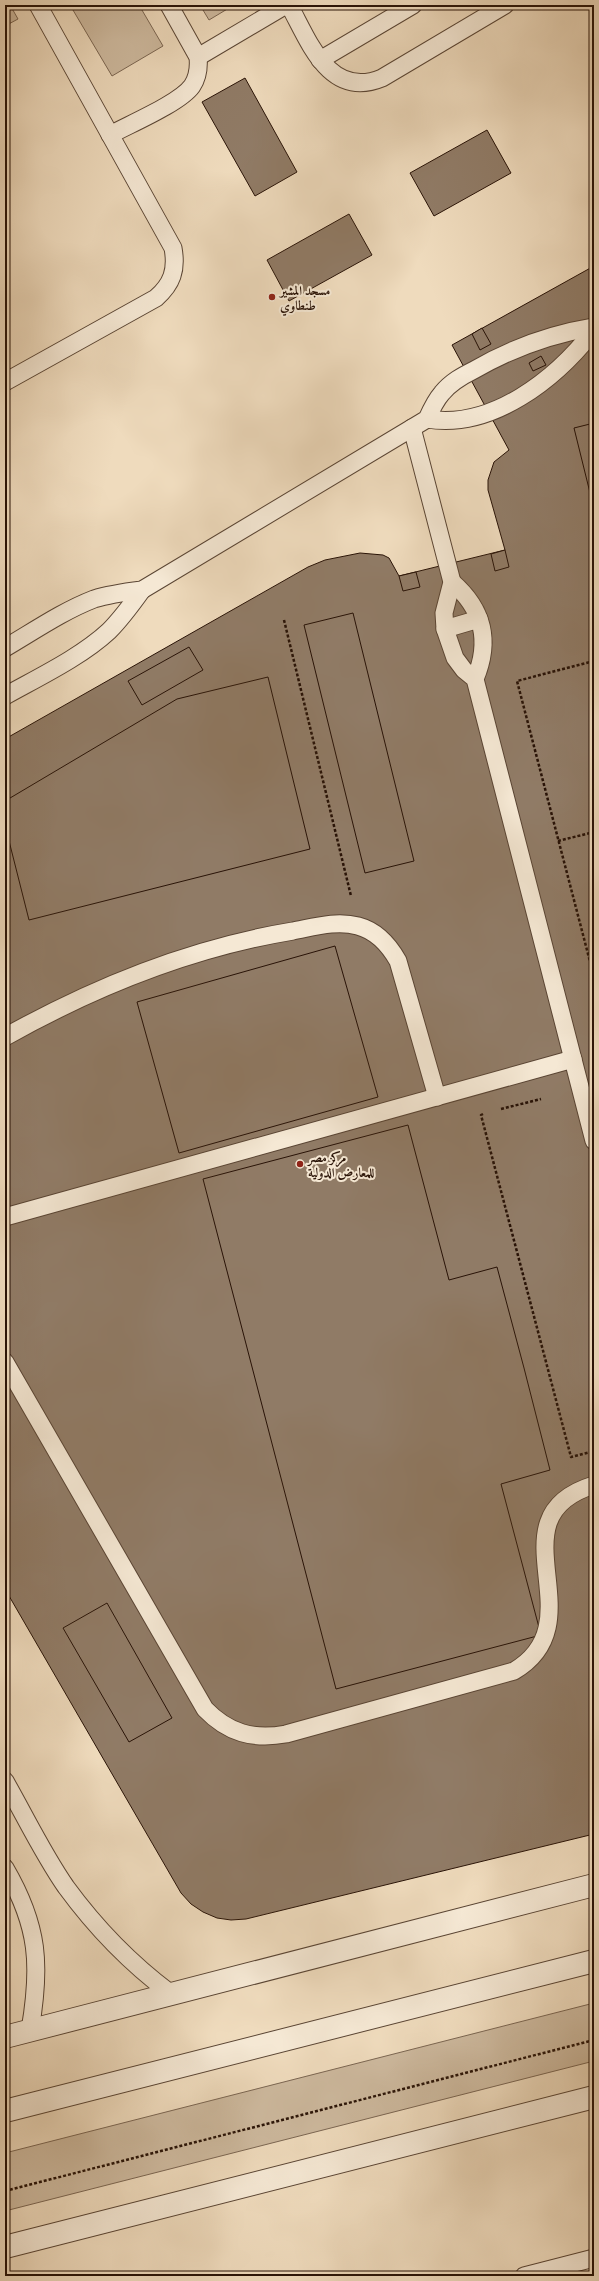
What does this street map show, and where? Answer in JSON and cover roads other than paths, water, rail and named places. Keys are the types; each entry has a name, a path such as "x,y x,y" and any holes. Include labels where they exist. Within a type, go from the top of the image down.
{"street":[{"path":"5,2037 170,1993 594,1885"},
{"path":"5,2111 594,1960"},
{"path":"5,2247 594,2097"}],"lane":[{"path":"5,382 156,298 171,282 175,259 173,248 38,5"},
{"path":"110,135 187,91 192,86 198,72 198,57 169,5"},
{"path":"198,57 287,5 325,68 342,80 362,83 372,82 505,5"},
{"path":"320,60 413,5"},
{"path":"5,648 73,608 95,599 142,590 420,423 443,392 454,381 488,362 552,335 594,327"},
{"path":"420,423 458,421 474,418 509,402 549,377 567,361 594,330"},
{"path":"420,423 452,582 444,613 445,629 455,658 464,670 475,679 594,1141"},
{"path":"452,582 464,593 479,619 484,650 481,665 475,679"},
{"path":"5,696 89,647 109,631 127,611 142,590"},
{"path":"445,629 479,619"},
{"path":"5,1037 99,988 152,967 206,950 261,936 331,924 359,926 382,939 398,961 437,1097"},
{"path":"5,1217 573,1059"},
{"path":"5,1362 201,1703 216,1720 242,1734 271,1737 286,1734 514,1671 529,1664 542,1653 551,1639 557,1623 559,1607 548,1536 551,1522 557,1508 567,1498 580,1490 594,1485"},
{"path":"5,1781 50,1860 84,1910 124,1954 170,1993"},
{"path":"5,1868 23,1904 35,1945 36,1987 30,2030"},
{"path":"524,2276 594,2258"}],"place":[{"name":"مسجد المشير طنطاوي","path":"272,297"},
{"name":"مركز مصر للمعارض الدولية","path":"300,1164"}]}
